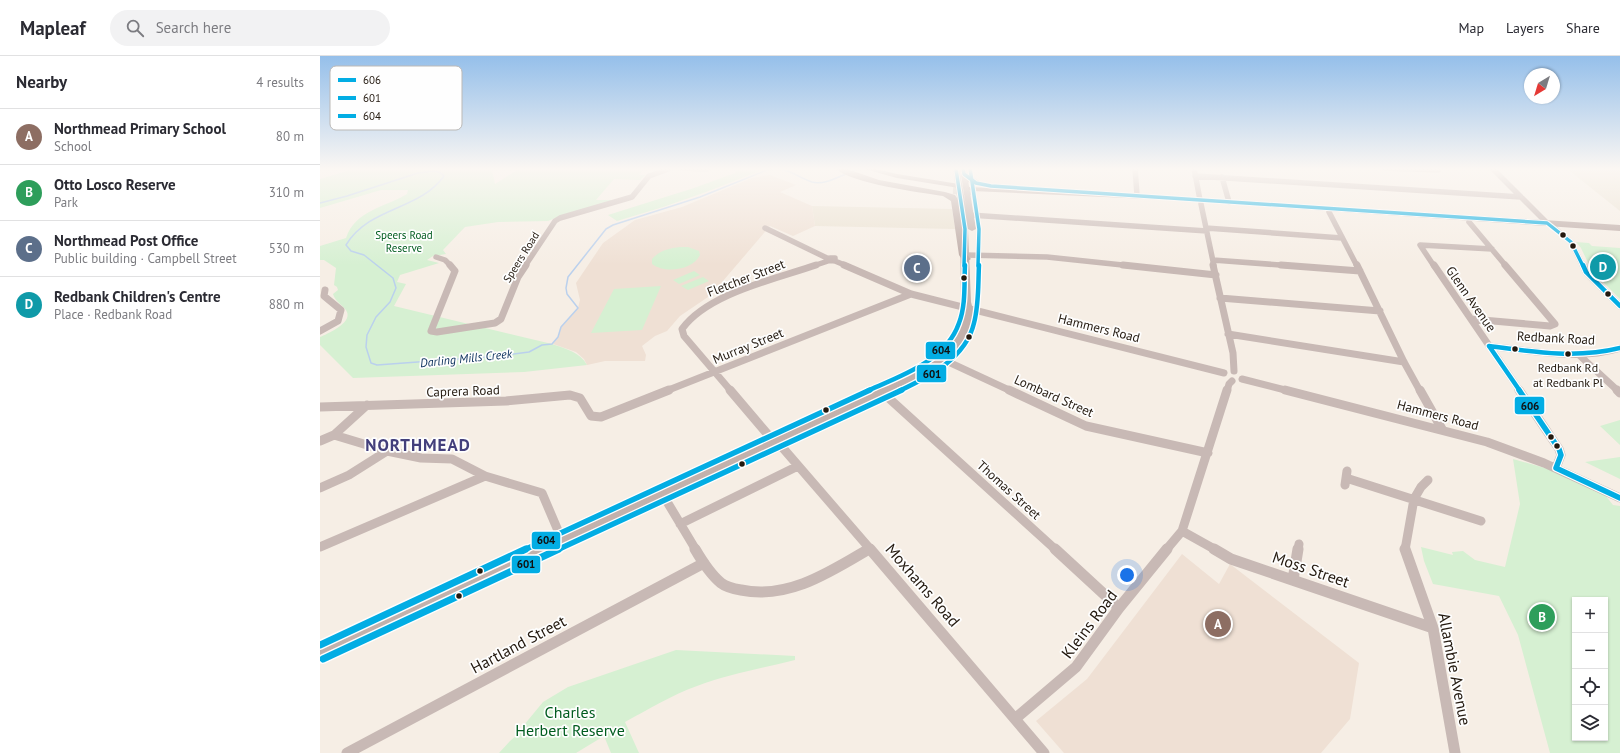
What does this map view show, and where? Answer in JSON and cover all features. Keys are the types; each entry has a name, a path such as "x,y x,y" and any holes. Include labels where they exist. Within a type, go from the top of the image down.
{"highway":[{"path":"955,201 963,255 968,256"},
{"path":"1177,201 1469,222 1620,228"},
{"path":"1200,202 1229,202 1550,225 1620,232"}],"main road":[{"path":"320,653 918,375 942,359 959,342 965,330 968,309 971,302 963,201"},
{"path":"966,201 970,215 968,256"}],"street":[{"name":"Speers Road","path":"436,258 445,260 456,271 430,328 431,331 437,332 495,323 501,319 518,277 555,222 560,218 620,201"},
{"path":"1525,201 1550,225 1571,242 1586,272 1620,306"},
{"name":"Kleins Road","path":"1016,718 1076,667 1119,608 1182,531 1229,384 1236,377 1233,353 1200,202"},
{"path":"1329,212 1360,271 1404,362 1442,429"},
{"path":"970,215 1342,238"},
{"path":"1469,222 1554,322 1554,325 1550,326 1471,320"},
{"name":"Hammers Road","path":"765,228 831,260 911,294 1224,373 1226,371 1236,377 1442,429 1505,448 1556,468 1620,498"},
{"name":"Glenn Avenue","path":"1492,249 1420,245 1559,449 1561,455 1556,468"},
{"path":"968,256 1047,257 1216,275"},
{"name":"Fletcher Street","path":"775,441 684,336 682,329 686,320 708,305 723,298 831,260"},
{"path":"1213,260 1360,271"},
{"path":"320,331 338,321 341,310 324,296 324,290"},
{"name":"Murray Street","path":"594,418 601,417 911,294"},
{"path":"1220,298 1380,311"},
{"path":"1228,334 1404,362"},
{"name":"Redbank Road","path":"1489,346 1578,354 1602,353 1620,348"},
{"path":"1578,354 1620,393"},
{"name":"Lombard Street","path":"942,359 1086,426 1208,453"},
{"name":"Thomas Street","path":"882,392 1119,608"},
{"name":"Caprera Road","path":"320,407 506,401 570,395 580,398 591,416 594,418"},
{"path":"320,441 334,435 367,405"},
{"path":"334,435 387,451 421,458 452,458 485,476 542,493 562,540"},
{"name":"Moxhams Road","path":"775,441 1016,718 1044,753"},
{"path":"320,488 349,475 387,451"},
{"path":"680,524 798,466"},
{"path":"320,546 485,476"},
{"path":"1346,478 1481,521"},
{"path":"1414,499 1421,487 1428,480"},
{"path":"663,494 704,563 722,584 746,592 772,593 813,581 870,549"},
{"name":"Allambie Avenue","path":"1414,499 1405,549 1433,628 1455,753"},
{"name":"Moss Street","path":"1182,531 1231,559 1433,628"},
{"path":"1293,580 1299,544"},
{"name":"Hartland Street","path":"347,753 704,563"}],"shaded area":[{"path":"698,201 799,201 812,206 815,226 793,236 770,226 711,295 680,316 667,331 655,336 642,346 646,355 645,361 605,361 587,365 584,359 576,352 553,344 558,337 561,327 578,308 580,300 576,283 603,243 635,220 682,207"},
{"path":"1607,201 1620,201 1620,211"},
{"path":"812,206 952,209 955,229 815,226"},
{"path":"1182,554 1219,584 1230,564 1359,663 1350,719 1321,753 1064,753 1036,721 1087,679"}],"green space":[{"path":"320,201 345,201 320,208"},
{"name":"Speers Road Reserve","path":"393,201 611,201 548,221 498,222 465,227 443,250 446,254 433,256 427,260 439,263 400,275 397,282 406,284 394,306 552,344 577,354 587,365 524,372 353,378 320,345 320,337 340,326 347,318 347,313 335,299 333,294 338,290 334,285 336,268 324,260 320,260 320,246 346,238 356,221 372,210"},
{"path":"654,201 682,201 617,221 608,215"},
{"path":"1576,242 1589,243 1592,246 1620,248 1620,299 1592,271 1581,248"},
{"path":"680,247 688,247 699,251 700,255 691,264 678,269 664,269 652,264 652,259 661,252"},
{"path":"694,271 700,275 679,284 673,280"},
{"path":"703,277 709,281 688,290 681,286"},
{"path":"661,286 642,330 591,333 614,289"},
{"path":"1620,420 1620,445 1600,426"},
{"path":"1620,457 1620,479 1585,462"},
{"path":"1513,459 1552,470 1605,495 1613,505 1620,506 1620,753 1550,753 1518,635 1499,596 1433,584 1424,561 1421,547 1453,555 1452,552 1463,551 1475,560 1505,567 1520,504"},
{"name":"Charles Herbert Reserve","path":"676,650 795,656 795,660 697,686 670,698 625,722 639,753 611,753 604,736 576,753 499,753 524,729 524,725 543,702 568,687"}],"waterway":[{"name":"Darling Mills Creek","path":"320,203 330,201"},
{"name":"Darling Mills Creek","path":"413,201 381,215 368,223 356,232 346,245 351,251 364,255 393,278 396,288 390,302 376,317 367,335 366,347 371,363 377,365 499,356 529,352 542,345 552,344 558,337 561,327 578,308 567,294 566,288 568,277 606,229 613,225 689,201"}],"transit line":[{"name":"604","path":"320,645 915,369 934,356 946,346 955,334 960,322 964,302 965,229 961,201"},
{"name":"601","path":"323,659 921,381 942,367 956,355 967,341 974,325 978,303 979,229 975,201"},
{"name":"606","path":"1209,201 1547,223 1571,242 1586,272 1620,306"},
{"name":"606","path":"1489,346 1559,449 1561,455 1556,468"},
{"name":"606","path":"1489,346 1555,354 1588,354 1620,348"},
{"name":"606","path":"1556,468 1620,498"}],"place":[{"name":"Redbank Children's Centre","path":"1603,267"},
{"name":"Northmead Post Office","path":"917,268"},
{"name":"Redbank Rd at Redbank Pl","path":"1568,354"},
{"name":"Otto Losco Reserve","path":"1542,617"},
{"name":"Northmead Primary School","path":"1218,624"}],"district":[{"name":"NORTHMEAD","path":"418,445"}]}
